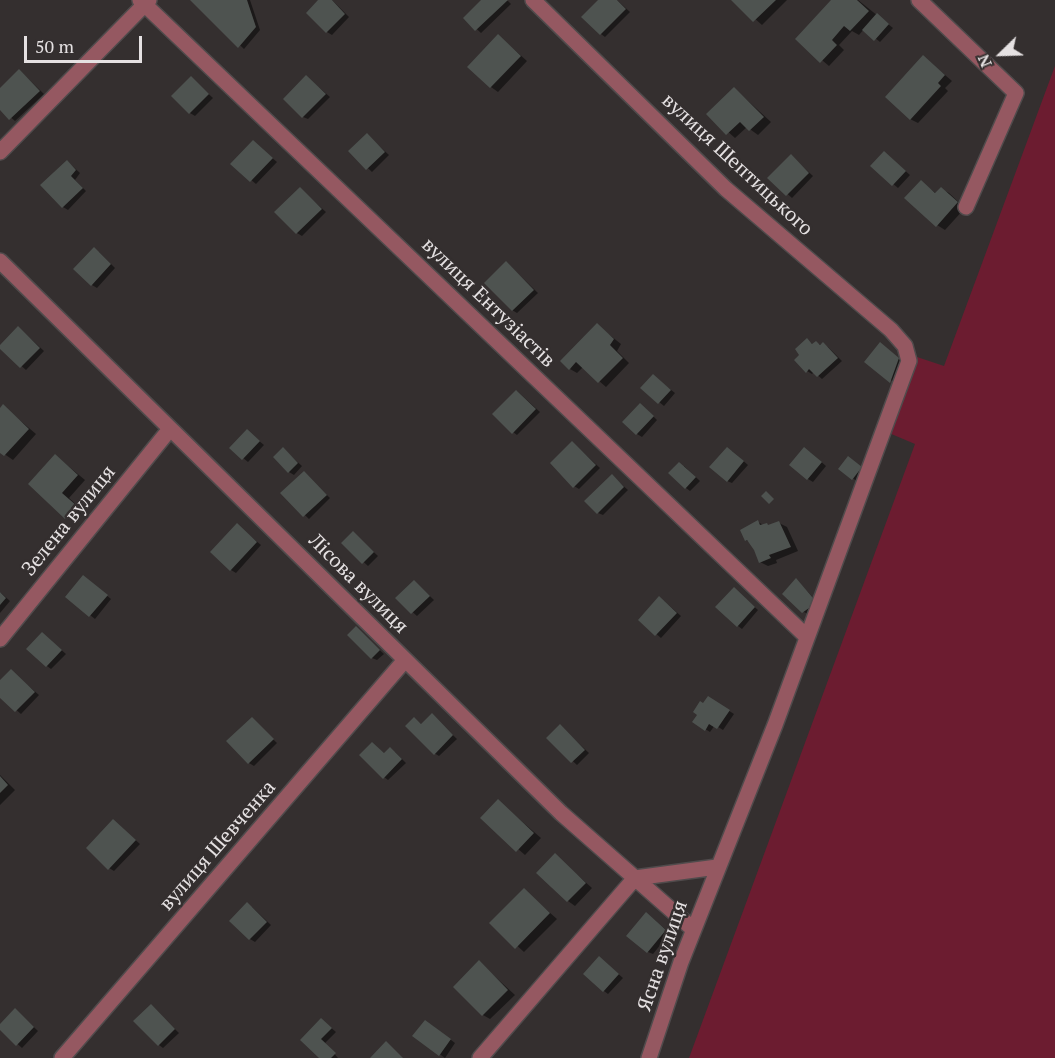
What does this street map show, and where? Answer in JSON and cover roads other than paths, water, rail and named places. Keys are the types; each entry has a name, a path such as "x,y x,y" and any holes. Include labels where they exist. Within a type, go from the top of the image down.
{"street":[{"name":"вулиця Шептицького","path":"533,0 726,189 891,330 904,346 909,361"},
{"path":"919,0 1016,93 966,207"},
{"path":"0,152 145,2"},
{"name":"вулиця Ентузіастів","path":"145,2 807,637"},
{"name":"Лісова вулиця","path":"0,261 561,813 693,929"},
{"name":"Ясна вулиця","path":"649,1058 693,929 775,725 909,361"},
{"name":"Зелена вулиця","path":"0,639 170,429"},
{"name":"вулиця Шевченка","path":"62,1058 405,660"},
{"path":"480,1058 634,878 717,867"}]}
